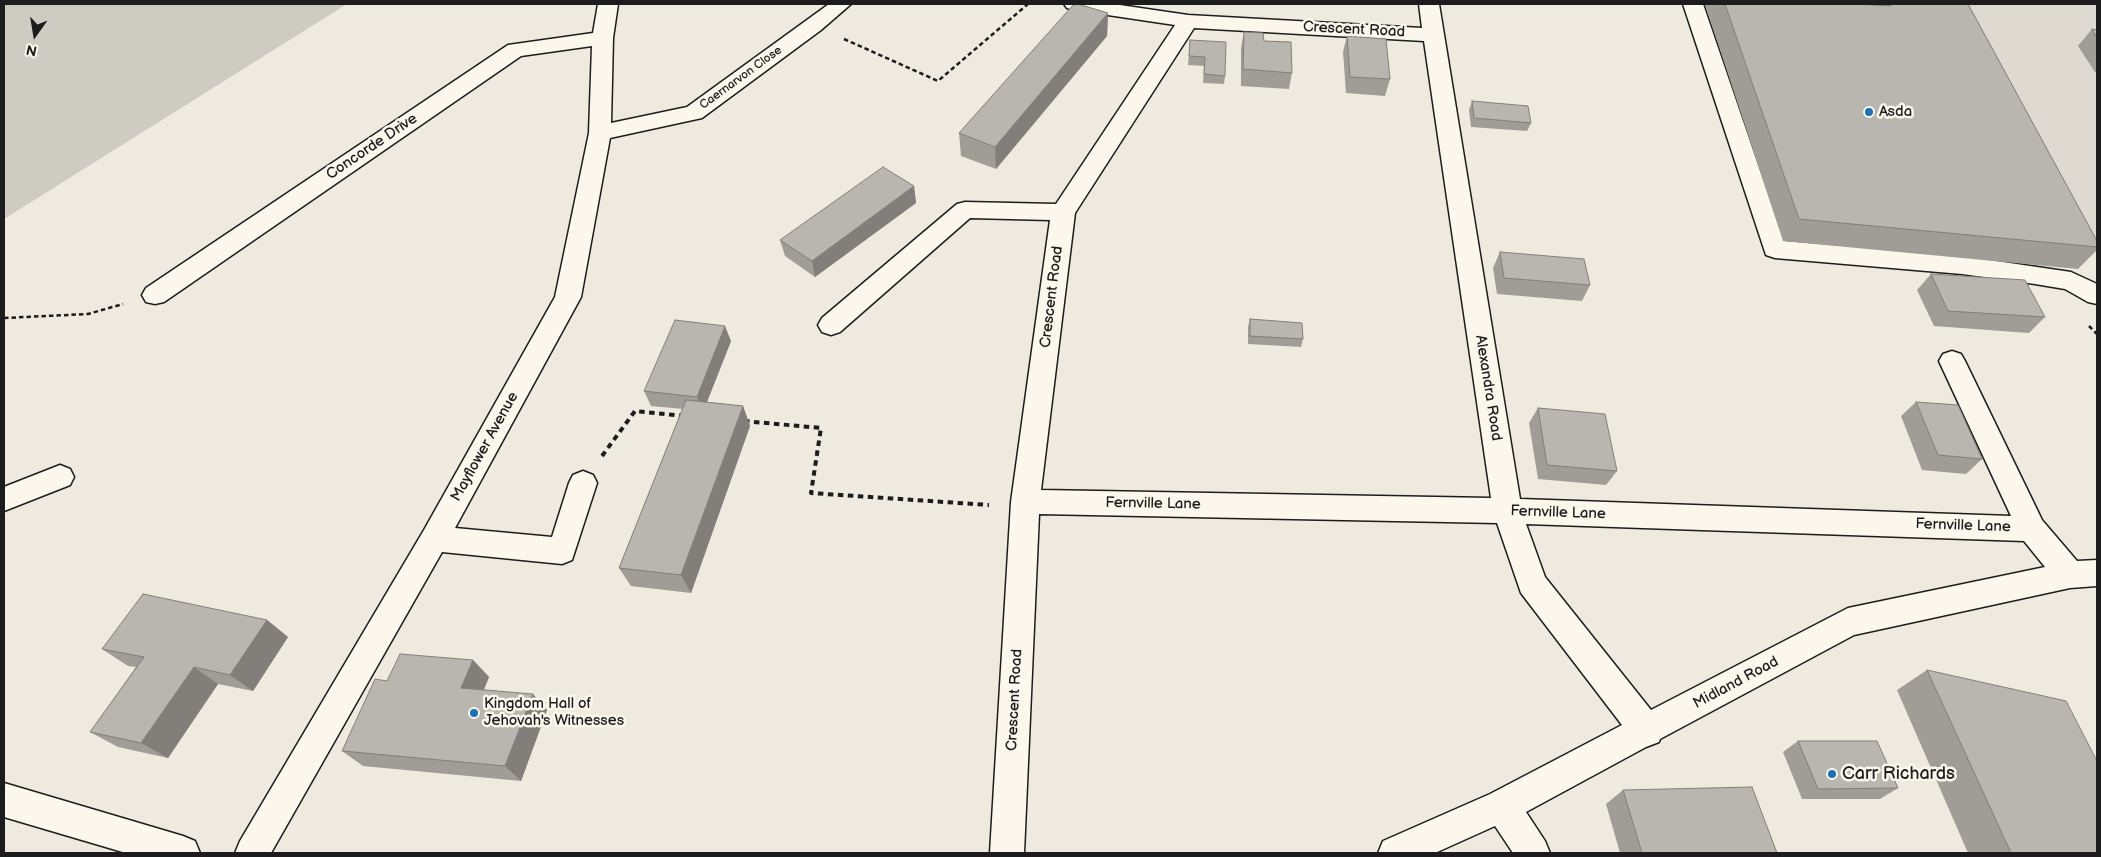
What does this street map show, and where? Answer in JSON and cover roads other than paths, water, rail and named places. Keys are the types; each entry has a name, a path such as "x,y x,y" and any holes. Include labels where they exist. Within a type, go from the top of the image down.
{"street":[{"name":"Mayflower Avenue","path":"252,853 434,539 568,297 600,133 603,38 608,4"},
{"name":"Caernarvon Close","path":"600,133 694,113 814,26 841,4"},
{"path":"1074,4 1188,21"},
{"name":"Alexandra Road","path":"1429,4 1507,511 1532,584 1647,730"},
{"path":"1694,4 1762,195 1775,249 1962,265 2016,272 2071,281 2097,295"},
{"name":"Crescent Road","path":"1007,853 1025,502 1063,212 1188,21 1433,35"},
{"name":"Concorde Drive","path":"155,294 515,50 603,38"},
{"path":"831,325 965,210 1063,212"},
{"path":"1952,361 2032,529"},
{"path":"4,499 60,476"},
{"path":"434,539 562,551 583,483"},
{"name":"Fernville Lane","path":"1025,502 1507,511 2032,529 2083,574"},
{"name":"Midland Road","path":"1394,853 1502,806 1848,622 2083,574"},
{"path":"4,800 184,853"},
{"path":"1502,806 1533,853"}],"place":[{"name":"Asda","path":"1869,112"},
{"name":"Kingdom Hall of Jehovah's Witnesses","path":"474,713"},
{"name":"Carr Richards","path":"1832,774"}]}
